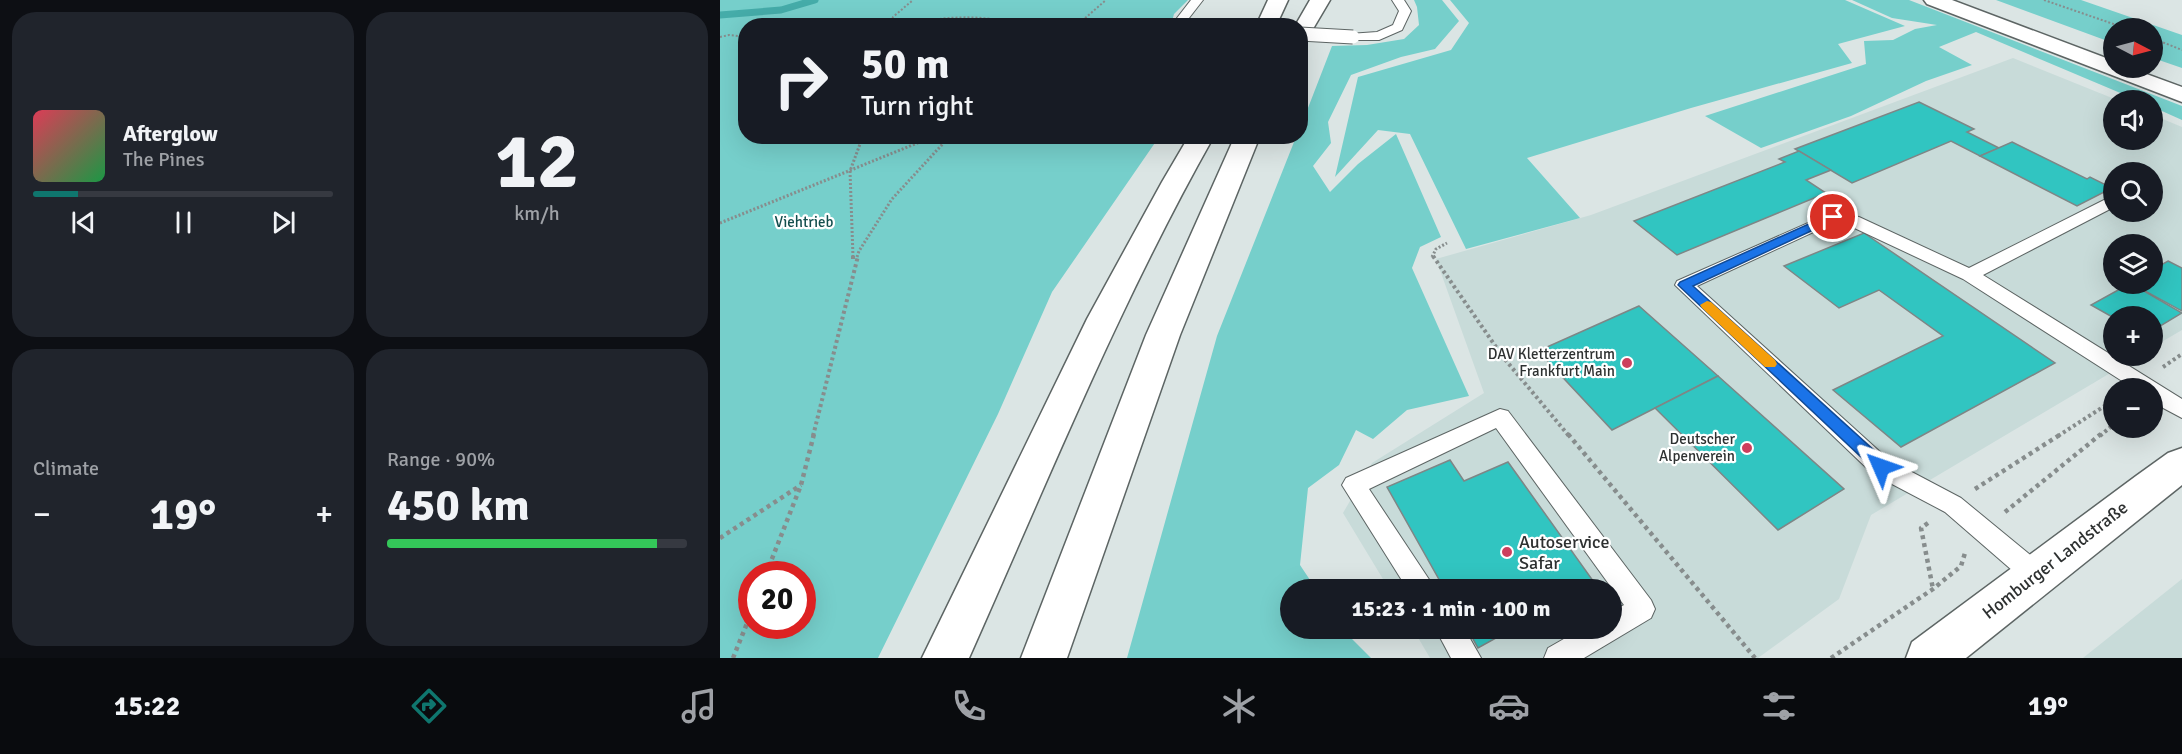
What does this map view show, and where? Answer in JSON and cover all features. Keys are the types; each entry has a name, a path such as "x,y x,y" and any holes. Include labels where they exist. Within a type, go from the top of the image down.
{"main road":[{"path":"1308,21 1320,0"},
{"path":"1934,0 2182,95"},
{"path":"1966,0 2103,50"},
{"path":"2163,73 2182,80"},
{"path":"945,658 1103,319 1197,144"},
{"path":"1044,658 1163,335 1244,144"},
{"name":"Homburger Landstraße","path":"1929,658 2037,576 2106,518 2182,464"}],"lane":[{"path":"1183,18 1197,0"},
{"path":"1308,35 1378,36 1398,27 1405,11 1398,0"},
{"path":"1969,275 2103,206"},
{"path":"2037,576 1953,505 1881,467 1684,285 1833,217 1853,221 1969,275 2141,378"},
{"path":"2163,394 2182,410"},
{"path":"1416,579 1354,484 1500,417 1620,579"},
{"path":"1622,582 1642,609 1622,621"},
{"path":"1455,639 1467,658"},
{"path":"1558,658 1591,639"}],"path":[{"path":"892,18 913,0"},
{"path":"1085,18 1106,0"},
{"path":"2044,0 2103,20"},
{"path":"951,18 978,15 998,18"},
{"path":"720,37 738,36"},
{"path":"2163,42 2182,50"},
{"path":"854,266 850,171 860,144"},
{"path":"720,223 916,144"},
{"path":"771,561 801,485 859,251 892,199 943,144"},
{"path":"1448,243 1436,249 1432,257 1503,357 1755,658"},
{"path":"2157,378 2182,354"},
{"path":"1974,490 2103,407"},
{"path":"2002,514 2103,433"},
{"path":"720,538 801,485"},
{"path":"1933,589 1921,528 1934,518"},
{"path":"1831,658 1933,589 1961,566 1966,550"},
{"path":"733,658 741,639"}],"shaded area":[{"path":"2013,58 2103,94 2103,150 2163,150 2163,119 2182,127 2182,330 2163,341 2163,306 2103,306 2103,366 2122,366 1871,515 1839,599 1758,658 1430,658 1419,639 1622,639 1622,579 1383,579 1343,513 1372,463 1484,393 1436,259 1591,215"},
{"path":"2182,579 2182,658 2083,658"}],"green space":[{"name":"Viehtrieb","path":"720,0 1188,0 1173,18 738,18 738,144 1154,144 1052,292 998,414 878,658 720,658"},
{"path":"1414,0 1442,0 1459,21 1435,49 1401,57 1351,75 1328,122 1331,143 1313,166 1330,192 1358,164 1396,134 1441,237 1420,247 1412,268 1469,396 1407,410 1373,439 1356,430 1339,465 1308,488 1300,565 1309,579 1280,579 1280,639 1352,639 1371,658 1127,658 1217,336 1293,144 1308,144 1308,108 1332,46 1367,45 1404,39 1419,25"},
{"path":"1450,0 1845,0 1905,26 1838,44 1852,63 1691,108 1527,158 1580,218 1466,249 1410,134 1378,130 1335,177 1358,77 1451,50 1469,23"},
{"path":"1852,0 1909,0 2103,75 2103,78 2110,78 2141,90 2113,90 1976,32 1939,47 1972,65 1926,81 1851,116 1761,148 1705,116 1866,64 1864,41 1893,40 1915,29 1937,25 1892,18"},
{"path":"1996,0 2081,0 2133,18 2103,18 2103,39"},
{"path":"2163,28 2182,35 2182,68 2163,61"},
{"path":"2163,99 2182,106 2182,120 2163,111"}],"building":[{"path":"1919,102 1974,129 1967,132 1999,148 1980,156 1951,141 1852,183 1795,149"},
{"path":"2012,142 2087,179 2090,177 2103,184 2103,193 2077,206 1980,156"},
{"path":"1799,151 1831,170 1806,180 1826,193 1677,255 1634,221 1785,162 1779,159"},
{"path":"1864,233 2055,363 1901,447 1833,390 1943,336 1879,290 1839,308 1784,266"},
{"path":"2168,261 2182,268 2182,311 2151,294 2163,294 2163,264"},
{"path":"2111,294 2149,294 2182,313 2163,324 2163,306 2103,306 2103,312 2091,305"},
{"name":"DAV Kletterzentrum Frankfurt Main","path":"1639,306 1718,376 1612,430 1538,351"},
{"name":"Deutscher Alpenverein","path":"1718,376 1844,489 1778,530 1655,408"},
{"path":"1450,460 1464,481 1508,462 1592,579 1439,579 1387,487"},
{"path":"1473,639 1494,639 1478,648"}],"waterway":[{"path":"720,15 781,10 815,0"}],"slow traffic":[{"path":"1707,305 1770,364"}],"place":[{"name":"DAV Kletterzentrum Frankfurt Main","path":"1627,363"},
{"name":"Deutscher Alpenverein","path":"1747,448"},
{"name":"Autoservice Safar","path":"1507,552"}],"route":[{"path":"1833,217 1684,285 1881,467"}]}
